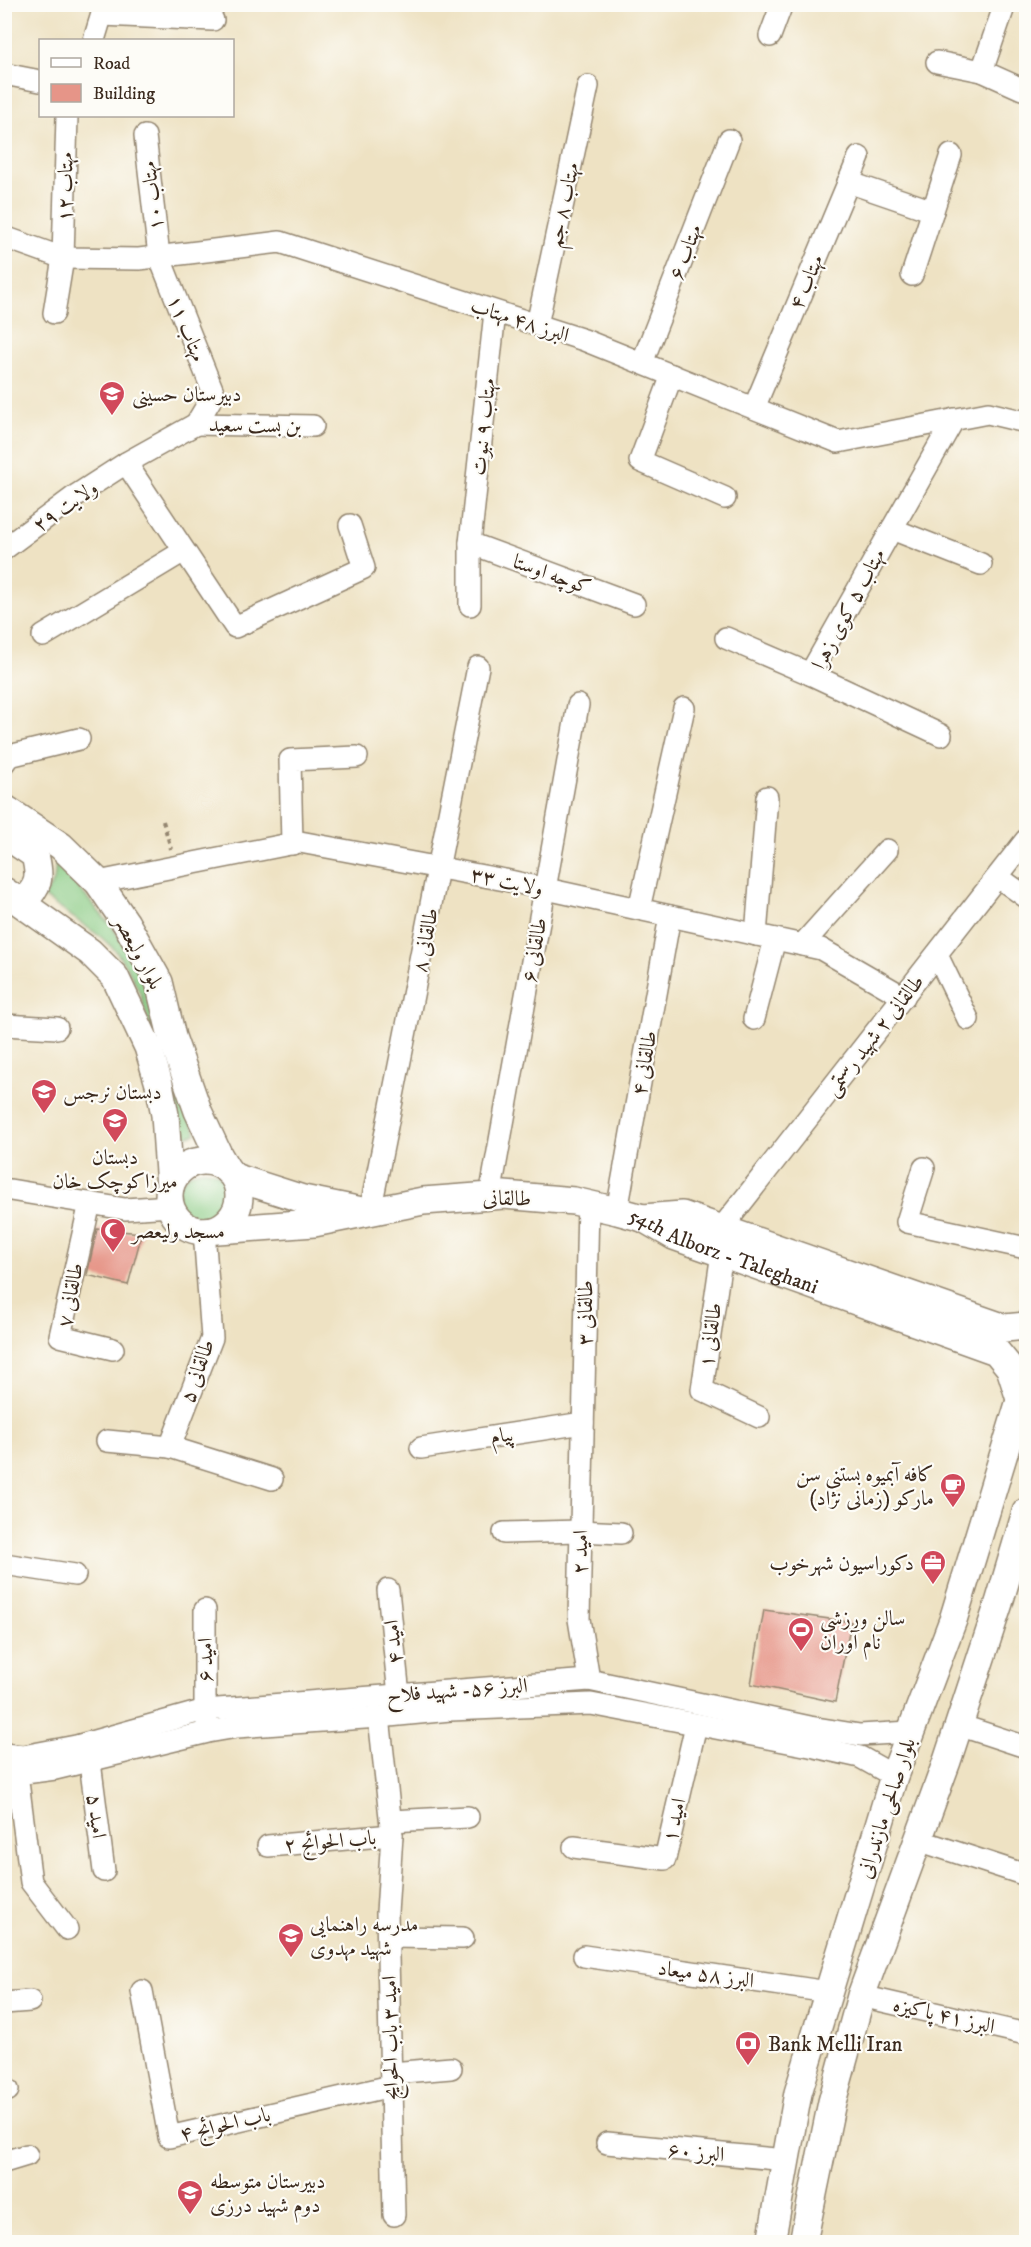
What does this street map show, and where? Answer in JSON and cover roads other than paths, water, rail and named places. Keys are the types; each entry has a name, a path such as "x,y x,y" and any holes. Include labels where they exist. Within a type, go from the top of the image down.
{"main road":[{"name":"بلوار ولیعصر","path":"4,808 61,846 98,882 126,923 159,982 172,1036 198,1111 219,1156 231,1174"},
{"path":"4,834 36,855 40,873 35,890 13,897"},
{"name":"بلوار ولیعصر","path":"13,897 90,952 116,977 148,1047 159,1084 165,1115 171,1197"},
{"path":"207,1161 219,1164 231,1174 238,1187 237,1208 224,1224 204,1231 183,1224 176,1216 171,1197 180,1172 195,1162 207,1161"},
{"name":"طالقانی","path":"231,1174 303,1199 370,1212"},
{"name":"طالقانی","path":"204,1231 314,1223 423,1201 490,1196 574,1201 643,1218"},
{"name":"54th Alborz - Taleghani","path":"643,1218 674,1236 722,1241 989,1336 1005,1328 1026,1326"},
{"name":"54th Alborz - Taleghani","path":"989,1336 996,1352 1010,1368 1023,1390"},
{"name":"بلوار صالحی مازندرانی","path":"771,2242 798,2093 894,1776 953,1620 1023,1390"},
{"name":"بلوار صالحی مازندرانی","path":"803,2242 832,2102 861,1996 959,1725 1026,1512"},
{"path":"999,1603 1026,1583"}],"street":[{"path":"770,36 782,4"},
{"path":"982,71 1005,4"},
{"path":"94,39 103,10 213,20"},
{"path":"938,62 982,71 1022,89"},
{"path":"4,75 39,81"},
{"name":"مهتاب ۸ جم","path":"537,325 588,86"},
{"name":"مهتاب ۱۲","path":"54,313 63,258 67,117"},
{"name":"مهتاب ۱۰","path":"145,136 159,256"},
{"name":"مهتاب ۶","path":"642,363 729,140"},
{"path":"912,275 951,155"},
{"name":"مهتاب ۴","path":"754,408 859,157"},
{"path":"848,182 933,211"},
{"name":"البرز ۴۸ مهتاب","path":"4,237 63,258 139,259 280,242 584,340 838,442 988,413 1026,422"},
{"name":"مهتاب ۱۱","path":"159,256 213,394 196,424"},
{"name":"مهتاب ۹ نبوت","path":"470,605 470,543 495,312"},
{"path":"672,375 640,461 725,498"},
{"name":"مهتاب ۵ کوی زهرا","path":"941,735 810,674 954,419"},
{"path":"196,424 126,464 235,627 364,568 350,525"},
{"name":"بن بست سعید","path":"196,424 313,426"},
{"name":"ولایت ٢٩","path":"4,549 78,494 126,464"},
{"path":"892,529 981,564"},
{"name":"کوچه اوستا","path":"470,543 634,604"},
{"path":"43,636 184,551"},
{"path":"726,638 810,674"},
{"name":"طالقانی ۸","path":"370,1212 478,667"},
{"name":"طالقانی ۶","path":"490,1196 578,705"},
{"path":"639,909 684,708"},
{"path":"4,763 9,756 79,739"},
{"path":"292,844 290,760 357,757"},
{"path":"754,1019 765,937 767,797"},
{"name":"طالقانی ۲ شهید رستمی","path":"722,1241 904,997 1026,840"},
{"name":"ولایت ٣۳","path":"98,882 300,843 545,888 821,949 904,997"},
{"path":"802,945 887,850"},
{"path":"998,877 1026,897"},
{"name":"طالقانی ۴","path":"617,1211 670,916"},
{"path":"937,955 968,1019"},
{"path":"4,1025 57,1028"},
{"path":"924,1168 907,1222 1026,1248"},
{"path":"4,1189 125,1209 171,1197"},
{"name":"طالقانی ۷","path":"90,1203 60,1335 113,1349"},
{"name":"طالقانی ۳","path":"583,1423 588,1204"},
{"name":"طالقانی ۵","path":"170,1448 212,1338 204,1231"},
{"name":"طالقانی ۱","path":"722,1241 702,1390 759,1417"},
{"name":"پیام","path":"421,1448 583,1423"},
{"name":"امید ۲","path":"583,1423 579,1619 589,1680"},
{"path":"107,1441 170,1448 272,1479"},
{"path":"504,1533 580,1531 621,1533"},
{"path":"4,1564 75,1575"},
{"name":"امید ۴","path":"388,1590 399,1695"},
{"name":"امید ۶","path":"205,1610 205,1710 208,1732"},
{"name":"البرز ۵۶- شهید فلاح","path":"4,1754 23,1756 76,1746 205,1710 589,1680 756,1717 860,1735 910,1732"},
{"name":"البرز ۵۶- شهید فلاح","path":"11,1774 90,1762 208,1732 237,1728 379,1718 450,1710 591,1704 815,1747 860,1758 894,1776"},
{"name":"امید ۳ باب الحوایج","path":"379,1718 392,1828 387,1913 394,2215"},
{"name":"امید ۱","path":"574,1847 665,1860 696,1725"},
{"path":"959,1725 1026,1747"},
{"name":"امید ۵","path":"90,1762 104,1871"},
{"path":"11,1774 31,1882 67,1929"},
{"name":"باب الحوائج ۲","path":"268,1846 468,1817"},
{"path":"918,1840 1026,1875"},
{"path":"388,1937 463,1938"},
{"name":"البرز ۵۸ میعاد","path":"584,1956 828,1992"},
{"name":"باب الحوائج ۴","path":"142,1991 169,2137 391,2079"},
{"name":"البرز ۴۱ پاکیزه","path":"861,1996 1026,2034"},
{"path":"4,2002 30,2001"},
{"path":"391,2079 451,2068"},
{"name":"البرز ۶۰","path":"607,2143 786,2160"},
{"path":"4,2162 27,2154"}],"place":[{"name":"دبیرستان حسینی","path":"112,417"},
{"name":"دبستان نرجس","path":"44,1115"},
{"name":"دبستان میرزاکوچک خان","path":"115,1144"},
{"name":"مسجد ولیعصر","path":"113,1254"},
{"name":"کافه آبمیوه بستنی سن مارکو (زمانی نژاد)","path":"953,1509"},
{"name":"دکوراسیون شهرخوب","path":"933,1586"},
{"name":"سالن ورزشی نام آوران","path":"801,1653"},
{"name":"مدرسه راهنمایی شهید مهدوی","path":"291,1959"},
{"name":"Bank Melli Iran","path":"748,2067"},
{"name":"دبیرستان متوسطه دوم شهید درزی","path":"190,2216"}]}
